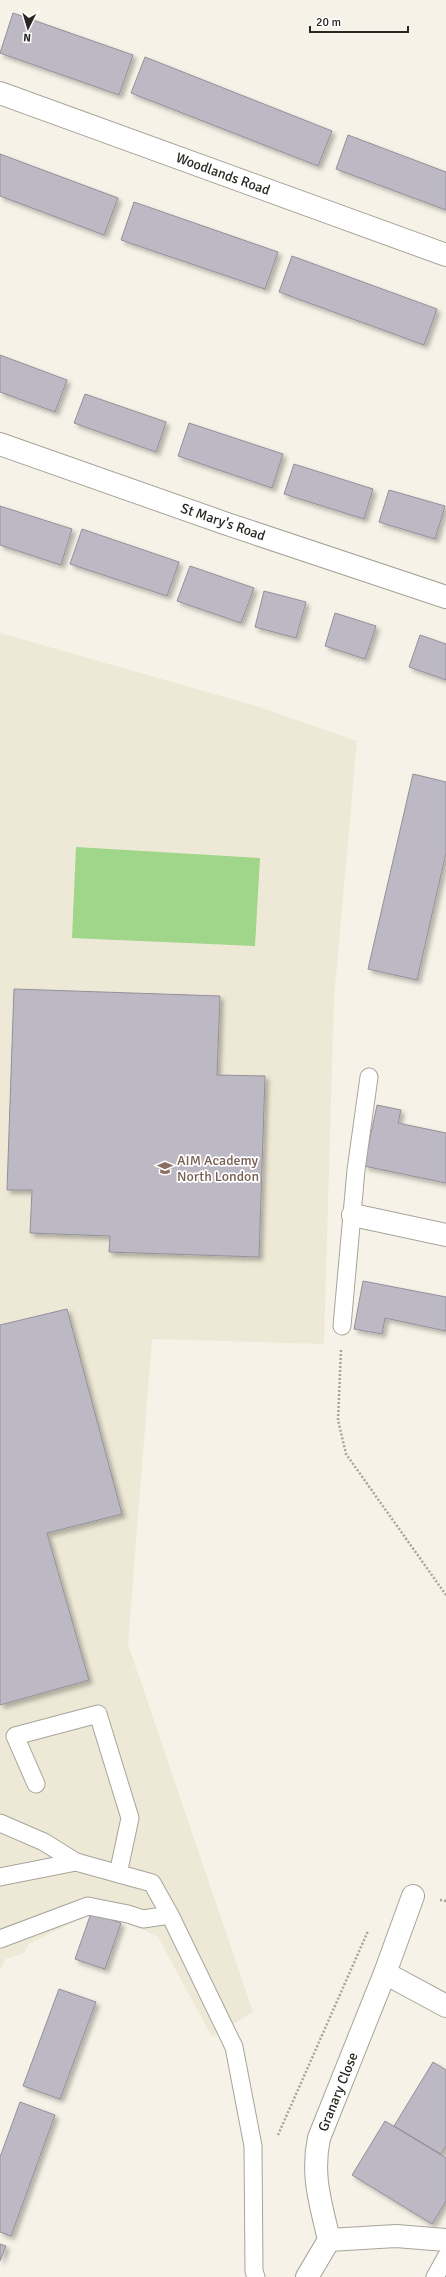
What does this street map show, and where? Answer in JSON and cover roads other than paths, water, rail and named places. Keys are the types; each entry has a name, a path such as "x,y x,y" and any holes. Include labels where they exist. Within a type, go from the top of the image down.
{"street":[{"name":"Woodlands Road","path":"0,93 446,255"},
{"name":"St Mary's Road","path":"0,444 227,524 446,596"},
{"path":"353,1215 446,1235"},
{"name":"Granary Close","path":"329,2240 315,2181 315,2158 319,2138 386,1973 413,1896"},
{"path":"386,1973 446,2006"},
{"path":"307,2277 329,2240 396,2236 446,2240"}],"lane":[{"path":"342,1326 356,1170 369,1076"},
{"path":"36,1784 15,1736 98,1714 130,1818 118,1874"},
{"path":"0,1823 44,1842 76,1862 152,1883 170,1915 234,2048 253,2146 254,2272 256,2277"},
{"path":"0,1877 76,1862"},
{"path":"0,1939 88,1906 128,1914 143,1919 170,1915"},
{"path":"435,2277 446,2257"}],"place":[{"name":"AIM Academy North London","path":"165,1168"}]}
